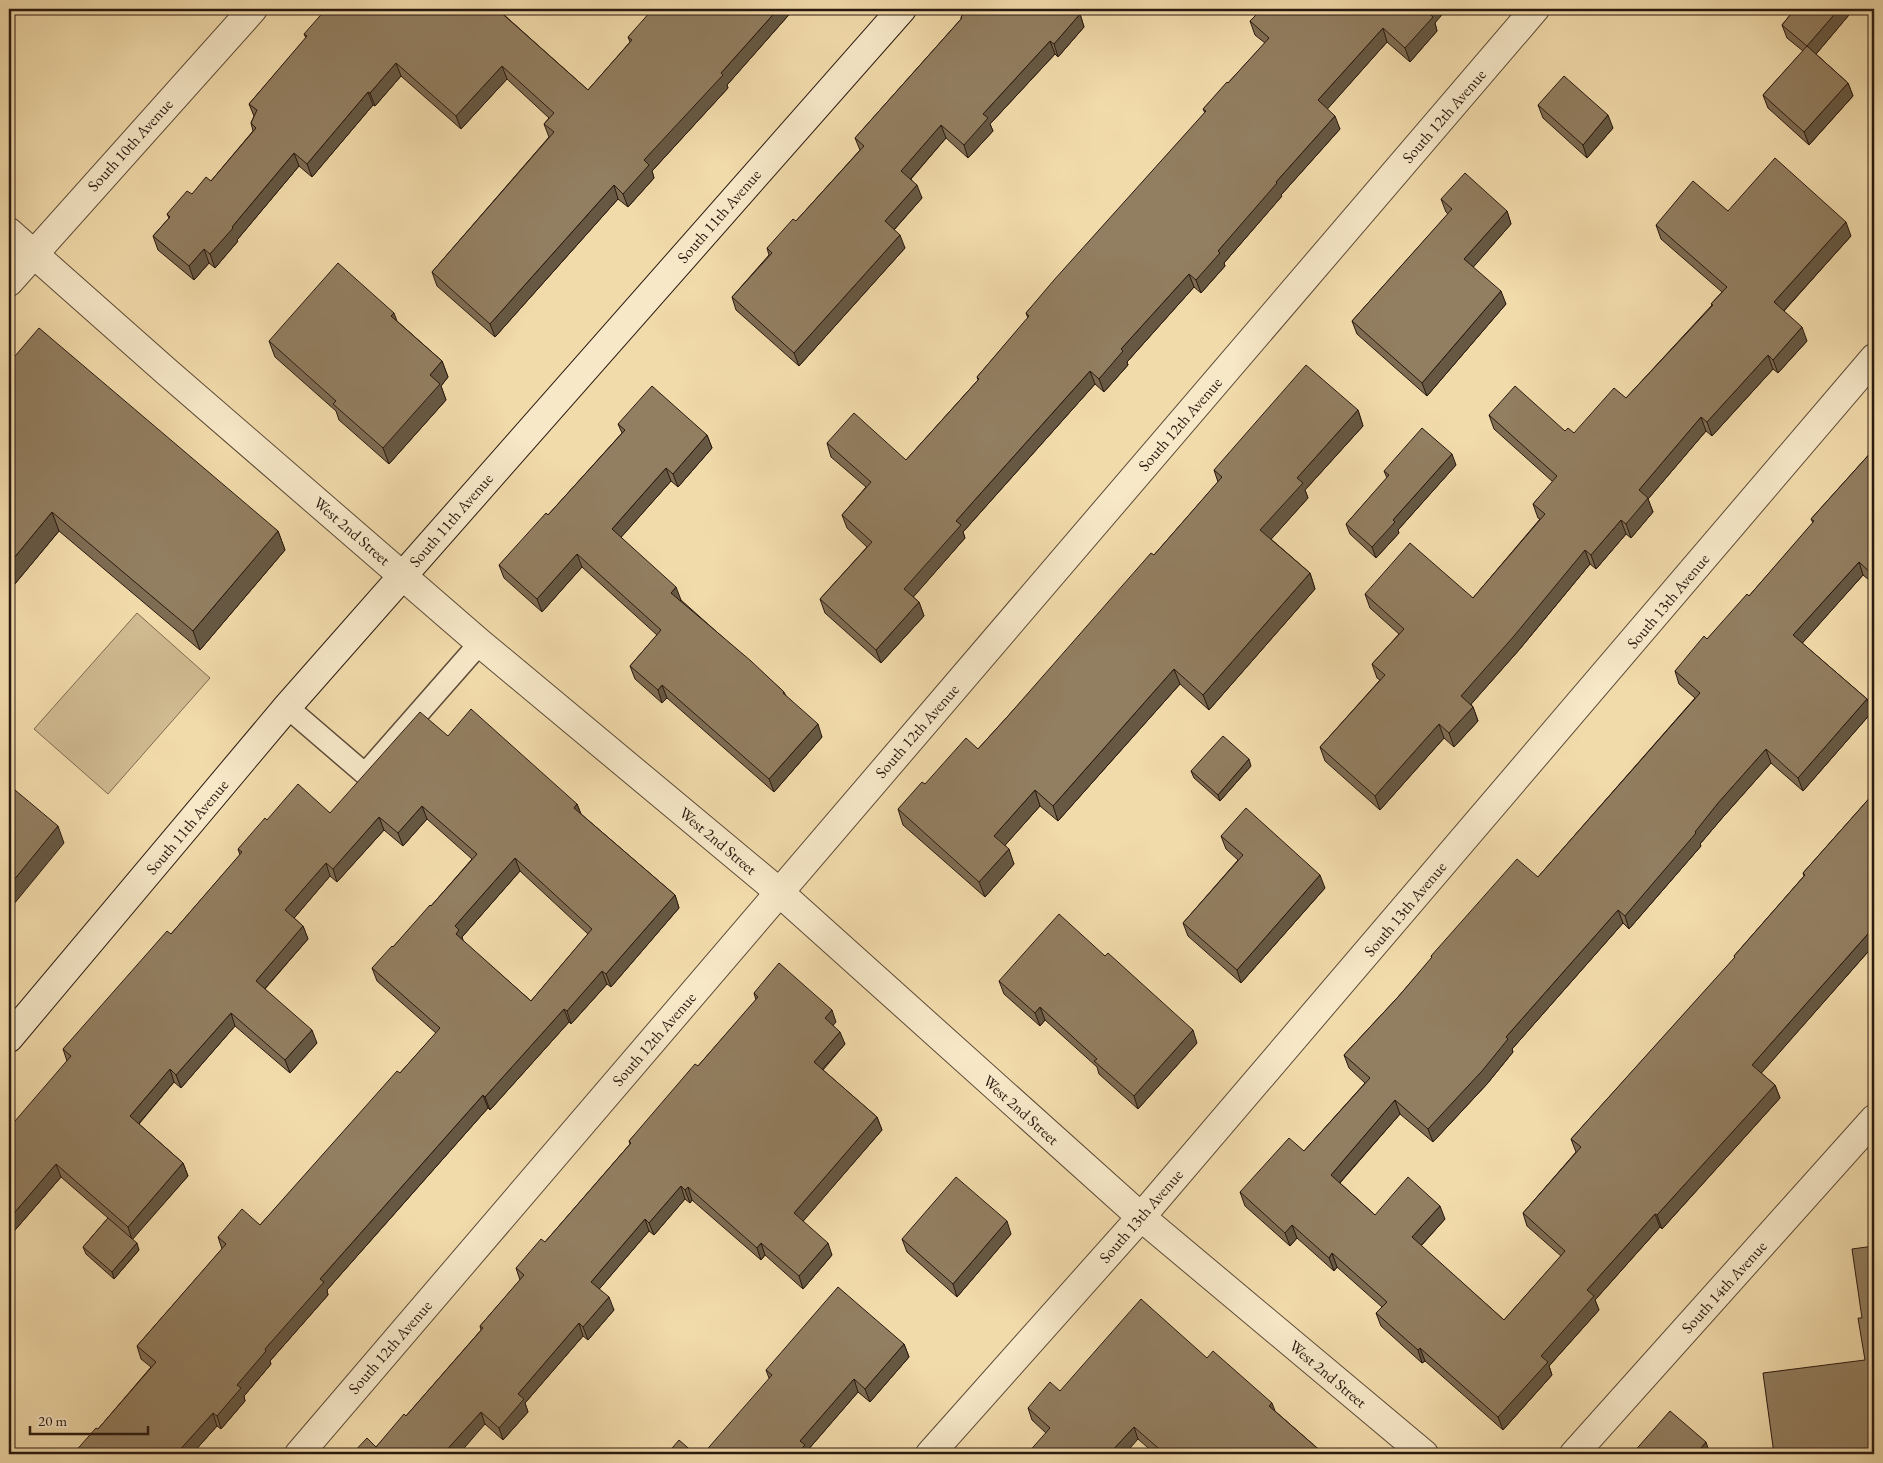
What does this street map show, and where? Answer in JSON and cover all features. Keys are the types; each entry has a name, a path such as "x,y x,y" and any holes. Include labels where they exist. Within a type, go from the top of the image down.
{"street":[{"name":"South 10th Avenue","path":"9,282 252,9"},
{"name":"South 11th Avenue","path":"9,1038 288,707 902,9"},
{"name":"South 12th Avenue","path":"299,1454 1536,9"},
{"name":"West 2nd Street","path":"9,232 167,372 480,643 779,892 1141,1218 1424,1454"},
{"name":"South 13th Avenue","path":"930,1454 1141,1218 1874,358"},
{"name":"South 14th Avenue","path":"1574,1454 1874,1119"}],"lane":[{"path":"288,707 365,774 480,643"}],"shaded area":[{"path":"137,613 210,678 108,794 34,729"}],"building":[{"path":"326,9 350,9 354,12 356,9 497,9 588,90 632,40 628,37 651,11 653,12 656,9 778,9 721,73 723,75 644,160 649,165 623,194 614,185 490,324 432,272 554,132 544,124 554,113 502,66 456,116 396,63 370,93 368,92 307,164 294,153 210,254 204,249 189,266 153,236 170,217 167,214 187,191 192,194 206,177 211,181 256,128 251,123 257,110 249,104 307,36 304,34"},
{"path":"968,9 1073,9 1080,14 1054,44 1050,41 983,114 988,118 964,145 941,125 901,171 917,185 885,221 900,235 794,353 732,297 772,253 767,248 793,219 796,221 864,146 855,138"},
{"path":"1262,9 1430,9 1427,12 1433,17 1405,48 1383,28 1318,100 1335,116 1276,182 1218,251 1220,253 1196,280 1189,274 1121,349 1123,351 1099,379 1090,371 956,521 961,525 904,589 919,602 876,650 820,599 872,542 842,515 871,482 827,443 854,413 906,460 979,379 977,377 1029,316 1026,313 1054,280 1206,111 1203,109 1269,38 1250,21"},
{"path":"1795,9 1839,9 1807,46 1782,25"},
{"path":"1807,46 1848,83 1804,132 1763,95"},
{"path":"1564,76 1608,115 1583,145 1538,105"},
{"path":"1775,158 1846,222 1774,302 1802,327 1773,360 1768,355 1707,422 1701,417 1639,490 1648,498 1626,524 1621,520 1591,555 1585,550 1514,636 1461,696 1473,707 1449,733 1439,724 1375,796 1320,747 1385,675 1372,664 1404,629 1365,594 1410,543 1473,598 1545,514 1533,504 1557,476 1489,415 1515,386 1565,431 1568,428 1574,433 1614,388 1626,398 1713,305 1711,304 1727,287 1656,225 1693,181 1728,211"},
{"path":"1465,173 1507,211 1464,259 1501,291 1422,383 1352,321 1452,209 1441,199"},
{"path":"338,263 394,313 391,316 442,361 430,375 440,384 383,448 333,404 336,401 269,341"},
{"path":"39,328 278,531 193,631 52,512 9,564 9,363"},
{"path":"1306,365 1358,410 1297,478 1303,483 1260,530 1310,573 1203,695 1174,669 1053,806 1035,790 994,836 1009,849 979,882 898,809 922,782 925,784 966,738 978,749 1151,553 1154,555 1222,477 1214,470"},
{"path":"652,386 707,435 673,474 666,468 612,529 676,587 671,593 751,661 818,724 769,779 662,685 658,690 630,666 661,630 577,554 537,599 499,565 546,513 548,515 625,430 618,424"},
{"path":"1422,428 1452,454 1393,520 1395,522 1372,547 1346,524 1389,475 1384,471"},
{"path":"1874,449 1874,576 1859,562 1793,635 1867,699 1798,778 1766,749 1718,803 1696,833 1625,916 1618,910 1506,1037 1508,1039 1482,1071 1428,1129 1395,1100 1331,1175 1375,1215 1408,1177 1440,1206 1412,1237 1504,1320 1565,1251 1523,1213 1581,1147 1571,1139 1735,957 1805,875 1803,873 1874,793 1874,927 1752,1065 1775,1085 1587,1290 1594,1296 1541,1356 1548,1362 1498,1417 1420,1348 1418,1350 1376,1313 1387,1302 1332,1253 1329,1258 1292,1225 1285,1233 1240,1192 1289,1138 1304,1151 1370,1078 1344,1055 1398,997 1431,956 1517,859 1538,877 1700,693 1675,671 1704,636 1707,639 1747,594 1749,596 1814,521 1811,519"},
{"path":"471,709 577,804 574,808 675,895 606,974 602,971 567,1011 564,1009 485,1097 483,1095 320,1279 324,1282 265,1349 266,1351 237,1385 241,1388 217,1416 213,1413 176,1454 73,1454 96,1428 98,1429 156,1362 137,1346 226,1244 218,1237 242,1209 260,1225 397,1071 400,1073 440,1028 372,968 477,854 422,806 398,833 379,817 333,869 326,863 285,910 303,926 256,981 312,1030 285,1060 231,1013 176,1075 170,1069 130,1116 183,1163 128,1227 56,1164 9,1219 9,1128 71,1056 63,1049 167,931 171,934 242,852 238,849 265,818 267,820 298,784 330,813 420,712 448,736","holes":["515,858 592,929 531,1001 456,934 459,930 455,926"]},
{"path":"1223,736 1249,759 1218,795 1191,771"},
{"path":"9,785 58,826 9,886"},
{"path":"1246,808 1320,875 1237,970 1183,923 1243,855 1221,836"},
{"path":"1059,914 1105,956 1108,953 1193,1030 1134,1096 1094,1061 1097,1059 1040,1007 1035,1013 999,981"},
{"path":"779,963 832,1010 825,1018 840,1032 814,1062 877,1117 794,1213 828,1243 799,1276 761,1243 757,1248 688,1187 685,1190 681,1186 649,1223 645,1219 591,1282 609,1297 583,1327 579,1323 518,1394 524,1399 499,1428 481,1412 443,1454 352,1454 367,1438 376,1447 404,1414 406,1416 483,1328 480,1326 524,1275 516,1268 541,1239 545,1242 631,1143 629,1141 695,1064 698,1066 758,997 754,993"},
{"path":"956,1177 1007,1221 953,1284 902,1239"},
{"path":"108,1218 137,1243 112,1272 83,1247"},
{"path":"1874,1246 1874,1454 1774,1454 1763,1373 1865,1360 1858,1318 1862,1318 1852,1249"},
{"path":"838,1287 904,1344 865,1389 854,1379 800,1441 805,1445 797,1454 703,1454 772,1375 766,1370"},
{"path":"1141,1299 1207,1358 1213,1351 1272,1403 1269,1406 1324,1454 1165,1454 1134,1427 1109,1454 1027,1454 1050,1428 1028,1408 1050,1382 1060,1391"},
{"path":"1670,1411 1706,1442 1696,1454 1632,1454"},
{"path":"679,1440 695,1454 667,1454"}]}
